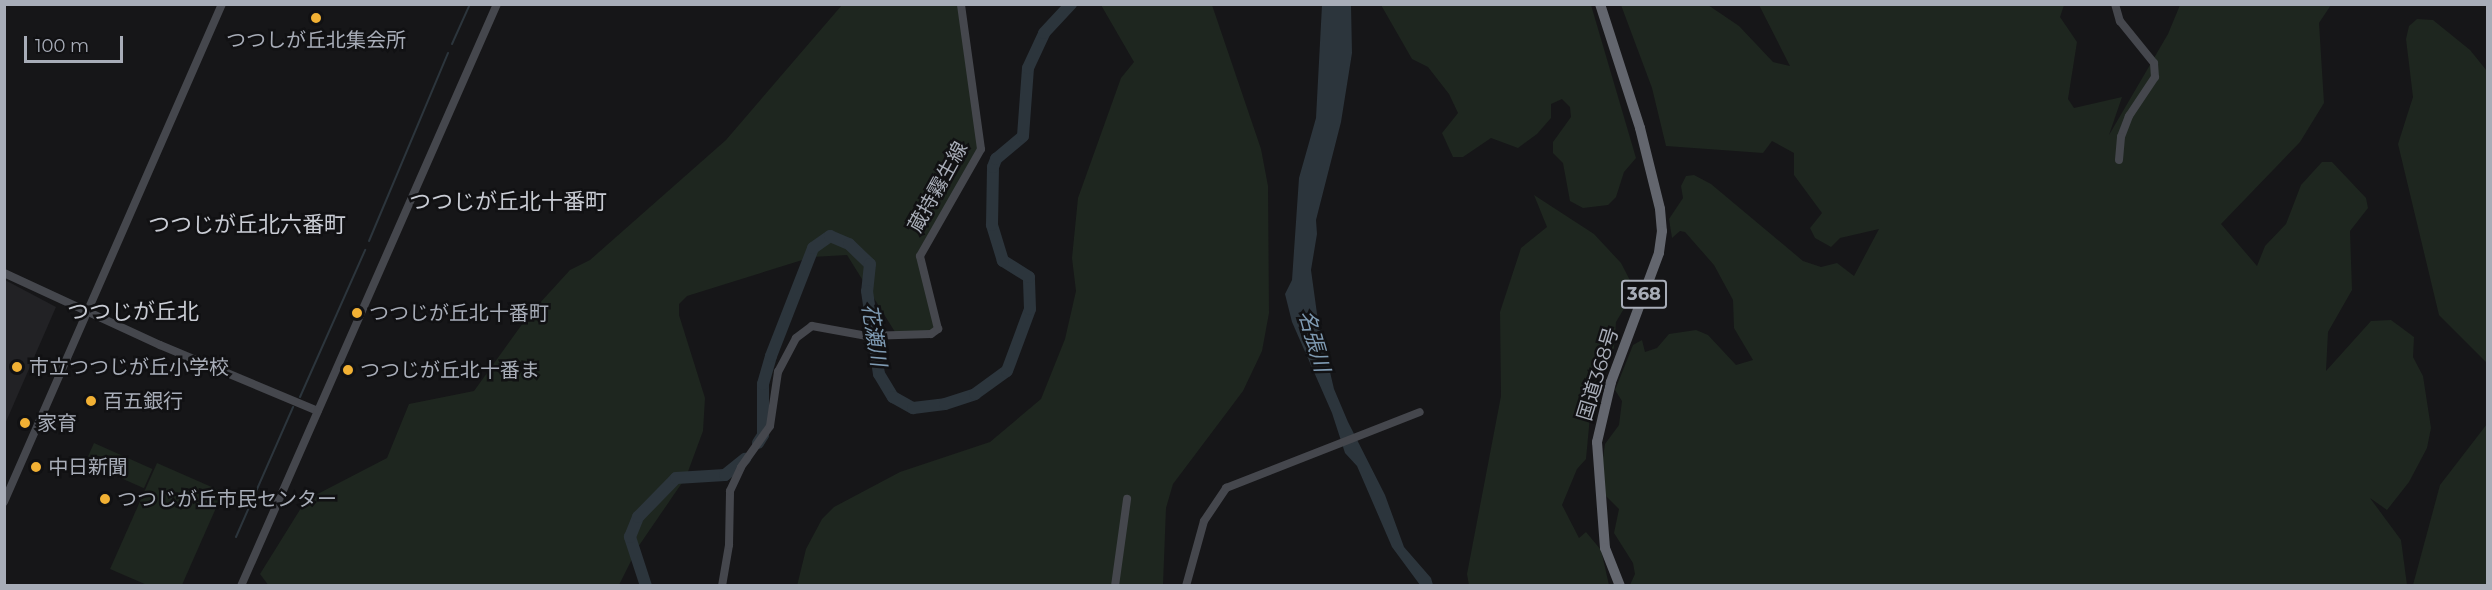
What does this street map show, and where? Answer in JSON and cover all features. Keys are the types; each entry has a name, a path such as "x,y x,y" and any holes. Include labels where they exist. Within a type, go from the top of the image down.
{"highway":[{"name":"国道368号","path":"1600,4 1640,128 1660,209 1662,231 1659,253 1611,382 1597,442 1605,548 1620,585"}],"street":[{"path":"4,502 222,4"},
{"path":"241,585 497,4"},
{"name":"蔵持霧生線","path":"722,585 729,545 730,491 741,467 770,426 778,372 790,346 812,326 867,336 931,334 938,329 920,256 980,153 961,4"},
{"path":"2115,4 2120,21 2154,63 2155,77 2128,116 2121,137 2119,160"},
{"path":"4,273 88,309 160,345 318,411"},
{"path":"1185,585 1204,520 1226,488 1420,412"},
{"path":"1115,585 1127,499"}],"shaded area":[{"path":"842,5 958,5 978,151 917,255 936,323 931,331 895,332 847,255 812,257 687,296 679,304 679,315 705,398 703,431 686,477 638,547 619,585 269,586 260,574 306,500 387,458 409,404 474,391 528,316 570,270 590,260 726,140"},
{"path":"1101,5 1212,5 1261,149 1268,186 1269,313 1262,351 1243,391 1173,484 1166,508 1163,585 797,586 806,549 822,519 834,507 900,472 990,442 1041,399 1065,339 1076,291 1072,258 1078,198 1121,78 1134,62"},
{"path":"1381,5 1591,5 1636,158 1624,172 1616,197 1608,205 1583,208 1570,201 1563,163 1553,153 1553,142 1571,117 1570,107 1562,99 1551,104 1551,118 1537,134 1518,148 1491,138 1463,157 1453,157 1442,133 1458,113 1449,94 1428,67 1412,59"},
{"path":"1621,5 1708,5 1739,26 1773,62 1790,66 1759,5 2064,5 2060,17 2077,42 2068,99 2074,108 2122,97 2109,135 2168,34 2180,5 2331,5 2319,23 2324,103 2300,142 2221,224 2257,266 2265,246 2286,224 2301,185 2322,162 2332,162 2366,198 2368,208 2350,231 2352,290 2328,332 2326,371 2371,321 2391,320 2414,337 2413,357 2423,376 2431,428 2427,448 2409,482 2387,510 2370,498 2401,540 2407,585 1630,585 1635,574 1633,563 1614,533 1619,509 1606,496 1600,478 1605,444 1619,425 1622,401 1615,390 1633,345 1642,340 1645,352 1657,348 1669,334 1696,330 1708,335 1736,365 1753,360 1734,328 1733,300 1714,265 1685,232 1680,231 1672,238 1669,219 1683,198 1681,186 1686,176 1694,175 1711,184 1803,261 1821,267 1837,263 1854,276 1879,229 1840,238 1831,247 1815,238 1810,228 1822,213 1794,175 1794,153 1772,141 1763,153 1666,146 1652,88"},
{"path":"2417,19 2433,20 2470,50 2487,71 2487,363 2439,315 2398,144 2413,97 2406,39 2409,26"},
{"path":"1534,195 1594,234 1621,263 1635,290 1616,322 1614,348 1602,367 1592,395 1586,459 1577,469 1562,505 1579,538 1586,532 1601,550 1609,585 1469,585 1467,574 1501,396 1500,312 1521,248 1547,227"},
{"name":"市立つつじが丘小学校","path":"5,280 56,307 5,424"},
{"path":"2487,424 2487,585 2413,585 2440,485"},
{"path":"94,443 152,469 144,488 85,462"},
{"path":"157,463 223,492 182,585 147,585 110,569"}],"water":[{"name":"名張川","path":"1322,5 1351,5 1352,53 1341,122 1316,220 1317,234 1311,270 1318,321 1334,389 1348,422 1385,495 1404,547 1431,578 1433,585 1420,585 1392,547 1357,466 1345,453 1332,413 1292,322 1285,294 1292,280 1299,178 1316,118"}],"waterway":[{"path":"452,44 470,4"},
{"name":"花瀬川","path":"758,443 763,435 763,384 771,356 813,248 830,236 849,244 870,264 867,291 879,374 893,397 913,408 945,404 975,394 1007,371 1030,309 1029,277 1003,261 992,225 993,167 996,159 1023,136 1028,68 1044,33 1071,4"},
{"path":"369,241 448,53"},
{"path":"300,397 365,250"},
{"path":"236,537 293,407"},
{"name":"花瀬川","path":"646,586 630,537 638,517 676,478 725,475 745,459"}],"place":[{"name":"つつしが丘北集会所","path":"316,18"},
{"name":"つつじが丘北十番町","path":"357,313"},
{"name":"市立つつじが丘小学校","path":"17,367"},
{"name":"つつじが丘北十番ま","path":"348,370"},
{"name":"百五銀行","path":"91,401"},
{"name":"家育","path":"25,423"},
{"name":"中日新聞","path":"36,467"},
{"name":"つつじが丘市民センター","path":"105,499"}],"district":[{"name":"つつじが丘北十番町","path":"508,202"},
{"name":"つつじが丘北六番町","path":"247,225"},
{"name":"つつじが丘北","path":"133,312"}]}
